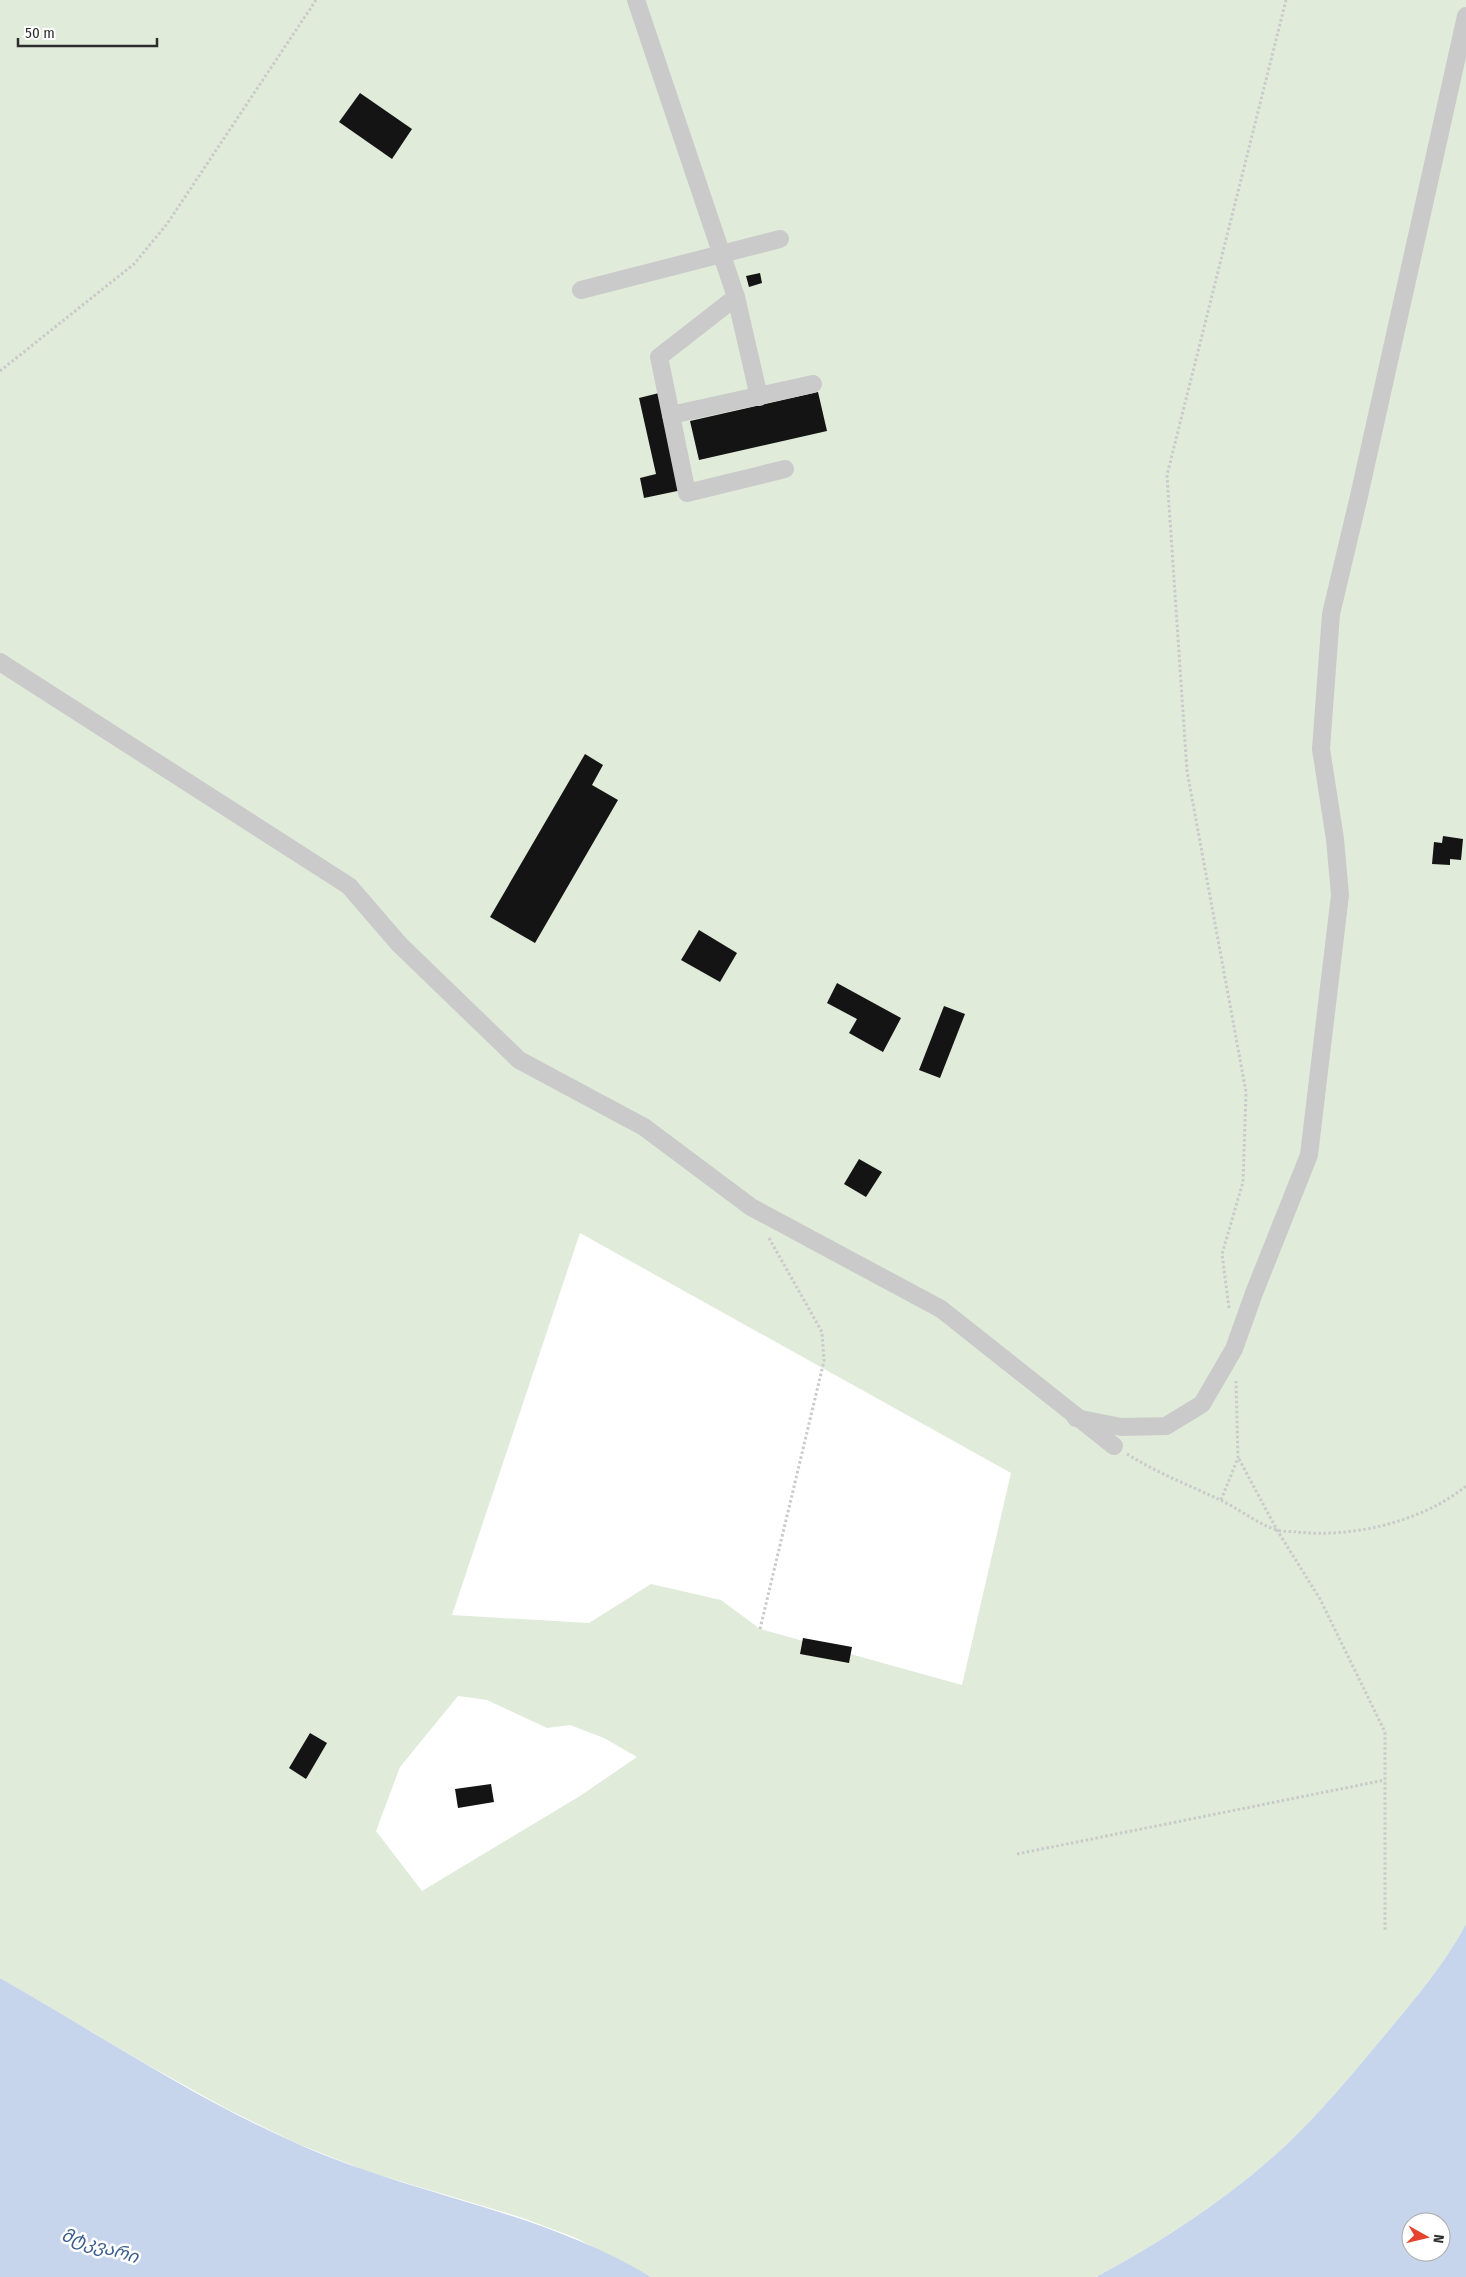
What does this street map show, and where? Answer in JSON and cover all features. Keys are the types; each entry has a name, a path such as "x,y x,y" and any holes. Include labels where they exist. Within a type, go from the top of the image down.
{"street":[{"path":"636,0 736,297 759,396"},
{"path":"1076,1418 1122,1427 1166,1426 1202,1404 1234,1350 1254,1292 1309,1155 1340,895 1335,839 1320,749 1331,614 1366,467 1466,16"},
{"path":"581,290 780,239"},
{"path":"736,297 659,357 688,493 785,469"},
{"path":"671,415 813,384"},
{"path":"0,662 349,886 399,944 519,1060 644,1127 751,1207 941,1309 1076,1418 1114,1446"}],"path":[{"path":"0,370 134,264 167,224 316,0"},
{"path":"1229,1311 1222,1254 1243,1182 1246,1092 1187,771 1167,475 1286,0"},
{"path":"760,1629 824,1361 822,1332 765,1232"},
{"path":"1221,1500 1238,1458 1236,1379"},
{"path":"1114,1446 1154,1471 1221,1500 1277,1530 1320,1534 1356,1531 1414,1516 1456,1495 1466,1486"},
{"path":"1238,1458 1277,1530 1320,1599 1385,1732 1385,1931"},
{"path":"1017,1854 1385,1780"}],"green space":[{"path":"0,0 1466,0 1466,1924 1426,1985 1310,2121 1264,2165 1195,2218 1146,2249 1096,2277 651,2277 576,2238 520,2217 369,2172 298,2144 229,2110 146,2064 0,1978","holes":["580,1233 1011,1473 962,1685 760,1629 721,1600 651,1584 589,1623 452,1615","458,1696 487,1700 547,1728 570,1725 604,1738 637,1757 580,1796 422,1891 376,1831 400,1767"]}],"water":[{"path":"1466,1924 1466,2277 1096,2277 1146,2249 1195,2218 1264,2165 1285,2146 1334,2096 1402,2014 1447,1955"},
{"name":"მტკვარი","path":"0,1978 221,2107 298,2144 386,2177 521,2219 565,2235 609,2254 651,2277 0,2277"}],"building":[{"path":"360,93 412,129 392,159 339,122"},
{"path":"760,273 762,283 749,287 746,276"},
{"path":"818,392 827,431 699,460 690,421"},
{"path":"659,393 682,490 644,498 640,478 656,474 639,398"},
{"path":"585,754 603,765 592,785 618,800 535,943 490,917"},
{"path":"1443,836 1463,839 1461,860 1450,859 1450,865 1432,864 1434,842 1442,843"},
{"path":"699,930 737,953 720,982 681,960"},
{"path":"837,983 901,1018 883,1052 849,1033 857,1019 827,1003"},
{"path":"944,1006 965,1014 940,1078 919,1070"},
{"path":"859,1159 882,1172 866,1197 844,1184"},
{"path":"803,1638 852,1647 849,1663 800,1654"},
{"path":"310,1733 327,1743 306,1779 289,1768"},
{"path":"491,1784 494,1802 458,1808 455,1789"}]}
